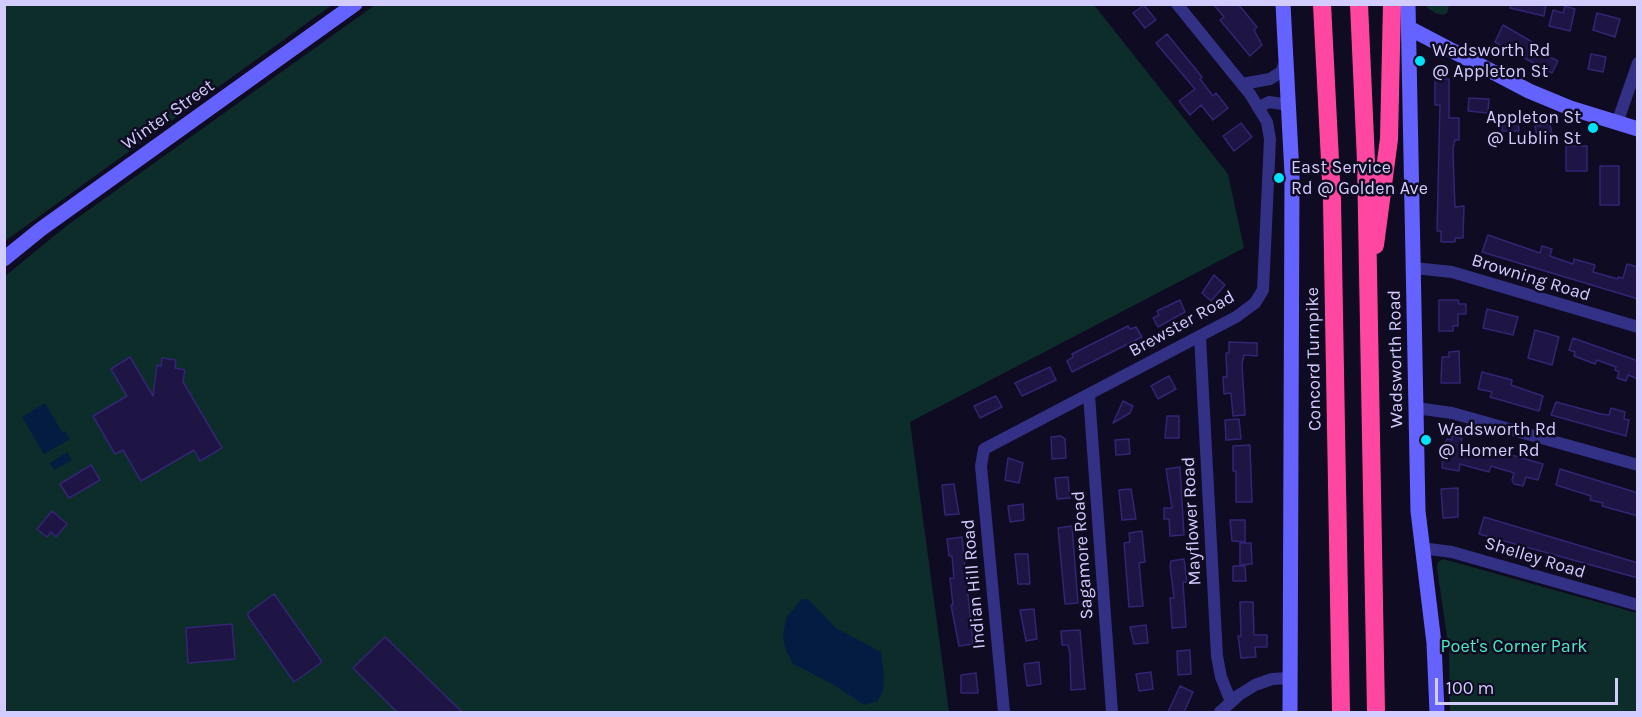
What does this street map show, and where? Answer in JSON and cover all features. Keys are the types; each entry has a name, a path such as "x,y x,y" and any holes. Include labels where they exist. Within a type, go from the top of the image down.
{"highway":[{"name":"Concord Turnpike","path":"1322,4 1332,200 1341,712"},
{"path":"1359,4 1369,292 1376,712"},
{"path":"1369,292 1389,140 1392,4"}],"main road":[{"name":"Winter Street","path":"4,259 50,222 355,4"},
{"name":"Concord Turnpike","path":"1283,4 1292,174 1290,712"},
{"name":"Wadsworth Road","path":"1408,4 1418,511 1435,654 1437,712"},
{"path":"1409,28 1529,91 1638,129"}],"street":[{"name":"Brewster Road","path":"982,453 995,441 1089,395 1246,310 1255,303 1263,290 1270,139 1267,122 1242,84 1177,4"},
{"path":"1242,84 1274,77 1286,61"},
{"path":"1617,123 1638,63"},
{"path":"1259,107 1269,102 1289,105"},
{"name":"Browning Road","path":"1414,268 1452,272 1638,327"},
{"name":"Mayflower Road","path":"1200,336 1217,656 1221,677 1231,702"},
{"name":"Sagamore Road","path":"1089,395 1112,712"},
{"path":"1416,408 1452,413 1638,465"},
{"name":"Indian Hill Road","path":"982,453 981,466 1004,712"},
{"name":"Shelley Road","path":"1421,548 1452,552 1638,605"},
{"path":"1220,712 1260,682 1290,678"}],"green space":[{"path":"5,4 332,4 332,5 5,241"},
{"path":"375,5 1094,5 1228,174 1244,248 910,422 949,712 5,712 5,276 69,224"},
{"path":"1424,5 1449,5 1447,13 1443,15 1435,13"},
{"name":"Poet's Corner Park","path":"1443,559 1637,613 1637,712 1450,712 1449,650 1437,568 1438,562"}],"water":[{"path":"45,403 62,432 65,431 70,439 44,454 22,417"},
{"path":"67,452 72,460 54,470 50,463"},
{"path":"802,599 808,599 836,628 881,652 884,674 883,690 878,701 864,705 834,685 792,663 785,648 783,635 786,618"}],"building":[{"path":"1213,4 1238,4 1257,27 1254,30 1262,45 1250,56 1220,20 1224,17"},
{"path":"1511,4 1546,4 1544,16 1510,8"},
{"path":"1144,5 1156,20 1145,28 1133,13"},
{"path":"1565,6 1575,9 1570,31 1549,26 1553,10 1563,13"},
{"path":"1597,13 1620,19 1615,37 1593,30"},
{"path":"1503,25 1534,43 1531,48 1558,61 1552,73 1495,42"},
{"path":"1167,34 1202,77 1200,79 1213,96 1216,93 1228,108 1213,120 1201,105 1190,115 1179,101 1195,89 1156,43"},
{"path":"1591,54 1606,57 1603,72 1588,69"},
{"path":"1435,79 1449,79 1449,118 1459,118 1459,140 1455,140 1453,149 1454,182 1455,207 1464,206 1463,238 1455,238 1455,242 1441,242 1441,231 1437,231 1440,105 1435,105"},
{"path":"1469,98 1489,99 1488,113 1468,111"},
{"path":"1518,116 1519,131 1502,131 1502,117"},
{"path":"1241,123 1252,137 1234,151 1223,136"},
{"path":"1550,124 1553,139 1538,141 1535,126"},
{"path":"1566,146 1587,146 1587,171 1566,171"},
{"path":"1600,166 1619,166 1619,205 1600,205"},
{"path":"1488,235 1540,253 1542,246 1552,249 1550,256 1573,264 1574,259 1595,265 1593,272 1618,279 1618,277 1623,278 1627,264 1638,267 1638,299 1482,252"},
{"path":"1214,275 1225,285 1211,301 1202,293"},
{"path":"1180,300 1185,312 1158,327 1153,318 1159,315 1157,311"},
{"path":"1439,300 1458,300 1459,304 1466,304 1466,314 1458,314 1458,326 1453,326 1453,331 1439,331"},
{"path":"1487,309 1518,317 1513,335 1483,328"},
{"path":"1128,326 1130,329 1136,327 1142,337 1072,372 1067,361 1073,357 1072,354"},
{"path":"1535,330 1559,337 1552,365 1528,358"},
{"path":"1573,338 1638,361 1638,379 1628,375 1626,381 1617,378 1619,372 1615,370 1616,367 1597,360 1595,364 1574,356 1575,352 1569,350"},
{"path":"1229,342 1257,343 1257,356 1244,355 1242,364 1245,415 1233,416 1231,393 1224,394 1223,377 1227,377 1226,353 1229,353"},
{"path":"1459,351 1460,383 1441,383 1442,357 1449,357 1449,352"},
{"path":"130,357 153,396 157,365 161,366 162,358 176,360 175,368 185,370 183,382 222,448 200,461 194,450 141,481 123,450 115,454 93,416 127,396 111,369"},
{"path":"1050,367 1056,380 1022,396 1015,383"},
{"path":"1482,372 1512,380 1511,385 1543,396 1539,411 1490,397 1492,392 1478,389"},
{"path":"1169,376 1176,389 1158,399 1151,386"},
{"path":"996,396 1002,407 980,418 974,406"},
{"path":"1123,401 1133,406 1130,413 1113,423"},
{"path":"1556,402 1601,414 1609,415 1611,408 1625,412 1624,419 1629,420 1626,436 1551,415"},
{"path":"1167,416 1179,416 1179,438 1165,438"},
{"path":"1239,419 1241,439 1226,440 1225,420"},
{"path":"1061,436 1065,439 1066,458 1052,459 1051,437"},
{"path":"1452,436 1462,438 1461,448 1482,451 1483,447 1543,464 1538,480 1526,477 1523,486 1514,484 1512,480 1514,473 1491,466 1489,472 1460,464 1459,471 1442,468 1444,445 1447,439 1452,440"},
{"path":"1129,439 1130,454 1116,455 1115,440"},
{"path":"1250,445 1252,502 1236,502 1233,446"},
{"path":"1008,458 1023,463 1019,483 1005,480"},
{"path":"91,465 100,480 69,498 60,484"},
{"path":"1180,467 1184,535 1170,536 1169,519 1164,519 1164,508 1172,508 1166,469"},
{"path":"1560,469 1638,493 1638,516 1602,506 1603,503 1590,500 1591,496 1556,485"},
{"path":"1068,477 1070,498 1057,499 1055,478"},
{"path":"954,484 959,514 945,515 942,485"},
{"path":"1458,488 1458,517 1443,518 1441,489"},
{"path":"1131,489 1136,519 1122,520 1119,490"},
{"path":"1023,504 1024,520 1010,522 1008,506"},
{"path":"52,511 67,524 56,537 51,532 47,537 37,529"},
{"path":"1484,517 1638,563 1638,578 1479,534"},
{"path":"1230,520 1245,520 1245,542 1232,541"},
{"path":"1072,526 1078,603 1065,604 1058,528"},
{"path":"1142,531 1145,562 1139,563 1143,606 1129,607 1124,543 1130,542 1129,533"},
{"path":"962,537 973,644 959,646 951,605 953,605 950,578 954,578 952,556 949,556 947,539"},
{"path":"1240,543 1251,543 1252,564 1240,565"},
{"path":"1015,554 1028,554 1030,584 1018,584"},
{"path":"1184,559 1187,582 1183,582 1186,627 1172,628 1170,598 1174,598 1170,566 1171,561"},
{"path":"1233,566 1245,566 1246,581 1233,581"},
{"path":"274,594 322,662 294,682 248,616 248,613"},
{"path":"1240,602 1253,602 1254,635 1267,635 1267,647 1255,647 1256,657 1241,658 1238,636 1241,636"},
{"path":"1034,609 1037,639 1026,641 1020,610"},
{"path":"232,624 235,659 188,663 186,628"},
{"path":"1146,625 1148,643 1134,644 1130,627"},
{"path":"1080,630 1085,689 1071,690 1070,654 1068,645 1062,645 1061,631"},
{"path":"385,637 462,712 397,712 353,668"},
{"path":"1190,650 1191,674 1178,675 1177,651"},
{"path":"1039,662 1041,684 1027,686 1024,664"},
{"path":"1151,672 1153,689 1139,691 1136,674"},
{"path":"976,673 978,693 961,693 961,675"},
{"path":"1180,686 1193,692 1184,712 1168,712"}],"place":[{"name":"Wadsworth Rd @ Appleton St","path":"1420,61"},
{"name":"Appleton St @ Lublin St","path":"1593,128"},
{"name":"East Service Rd @ Golden Ave","path":"1279,178"},
{"name":"Wadsworth Rd @ Homer Rd","path":"1426,440"}]}
